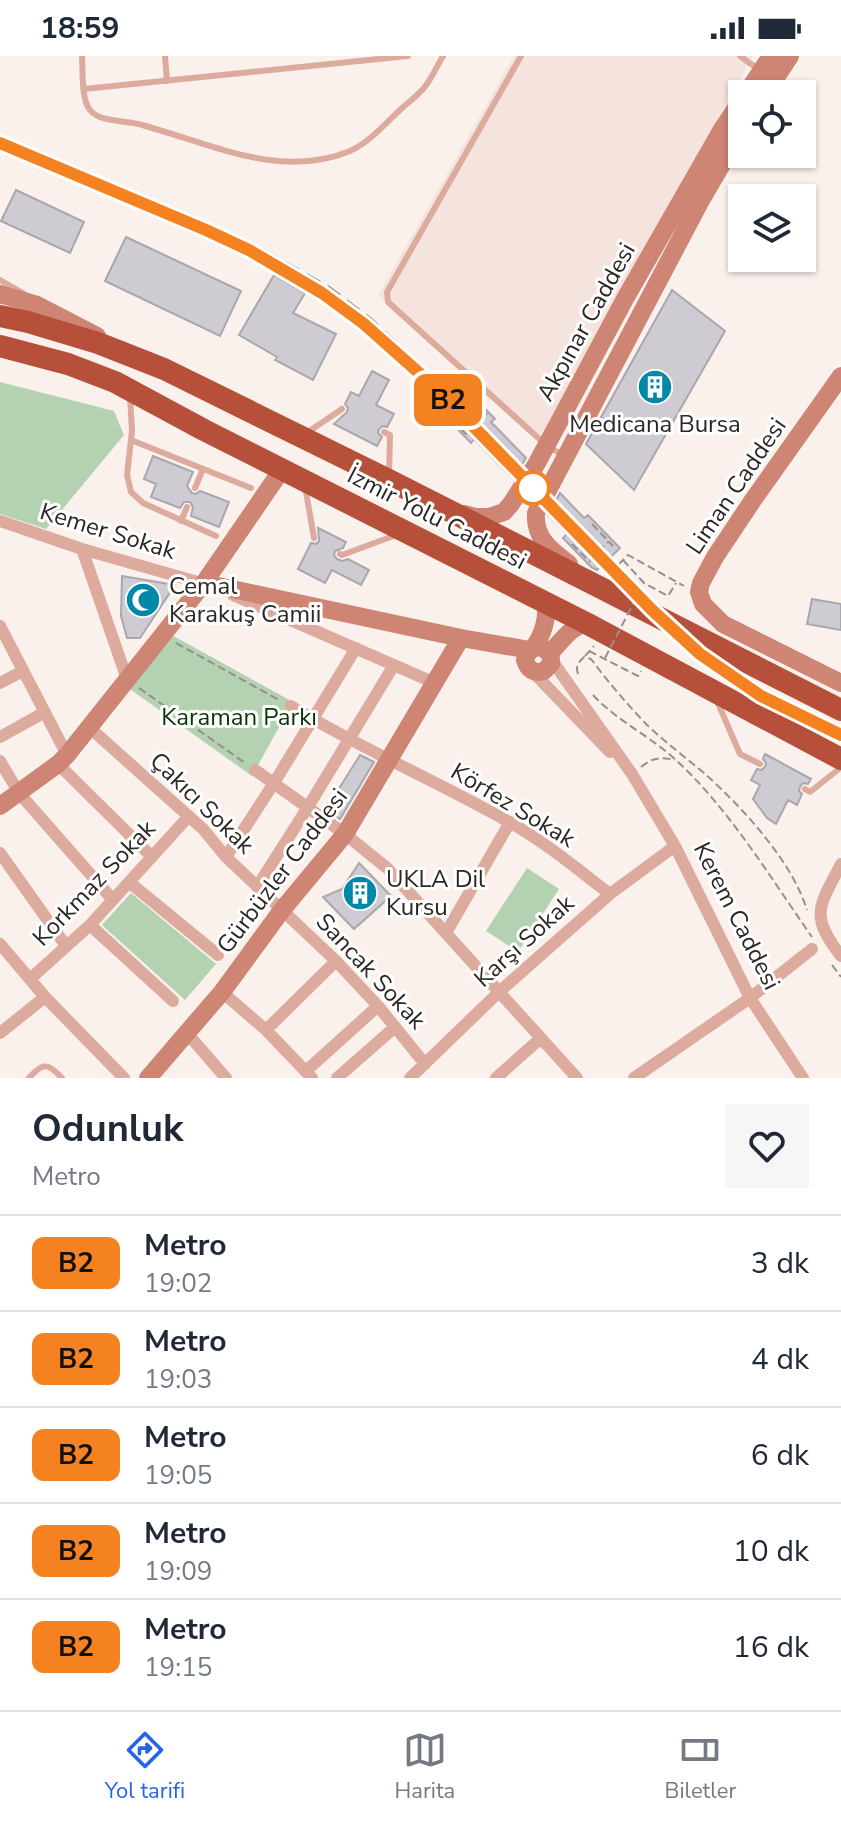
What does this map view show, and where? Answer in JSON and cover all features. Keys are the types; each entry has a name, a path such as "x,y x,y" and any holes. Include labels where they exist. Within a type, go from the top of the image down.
{"highway":[{"name":"İzmir Yolu Caddesi","path":"0,316 98,343 164,369 841,707"},
{"name":"İzmir Yolu Caddesi","path":"0,346 68,364 130,390 586,623 754,712 840,766"},
{"path":"0,355 94,374"}],"street":[{"path":"768,75 790,56"},
{"name":"Akpınar Caddesi","path":"442,508 475,517 489,517 504,512 511,504 728,120"},
{"name":"Akpınar Caddesi","path":"597,585 542,541 535,522 536,513 728,154"},
{"path":"0,294 37,305 164,369"},
{"name":"Liman Caddesi","path":"841,376 715,557 699,592 703,604 723,624 841,683"},
{"path":"0,806 63,759 90,728 204,583 283,468"},
{"name":"Kemer Sokak","path":"0,521 82,549 204,583 435,683"},
{"path":"82,549 127,679"},
{"path":"204,583 537,657"},
{"path":"537,657 548,610 544,601"},
{"path":"537,657 579,624 586,623"},
{"path":"1,630 45,712 63,759 152,857"},
{"name":"Gürbüzler Caddesi","path":"148,1078 222,992 282,910 345,834 461,638"},
{"path":"226,857 356,648"},
{"name":"Kerem Caddesi","path":"537,657 632,774 675,846 750,998 803,1078"},
{"name":"Kerem Caddesi","path":"537,657 632,774"},
{"path":"257,887 394,665"},
{"path":"0,683 23,671"},
{"name":"Körfez Sokak","path":"291,706 350,740 510,822 610,894"},
{"path":"0,737 45,712"},
{"name":"Çakıcı Sokak","path":"90,728 203,829 226,857 282,910"},
{"path":"0,761 19,793 113,900"},
{"path":"255,770 387,868 577,1078"},
{"name":"Korkmaz Sokak","path":"30,979 90,925 189,816"},
{"path":"446,933 510,822"},
{"name":"Karşı Sokak","path":"410,1078 499,992 610,894 675,846"},
{"path":"0,853 66,946"},
{"path":"640,1076 750,998 816,936 822,902 841,864"},
{"path":"129,882 218,955"},
{"name":"Sancak Sokak","path":"282,910 378,1006 425,1064"},
{"path":"90,925 173,1001"},
{"path":"816,936 835,960"},
{"path":"0,944 45,997 124,1078"},
{"path":"266,1030 336,961"},
{"path":"222,992 266,1030 309,1074 378,1006"},
{"path":"0,1033 45,997"},
{"path":"337,1078 395,1027"},
{"path":"186,1032 226,1078"},
{"path":"496,1078 541,1038"}],"lane":[{"path":"82,56 87,106 99,117 139,124 261,159 291,162 335,156 362,145 424,88 443,56"},
{"path":"165,56 167,81"},
{"path":"84,89 408,56"},
{"path":"521,56 386,297 546,445 566,457"},
{"path":"740,56 768,75"},
{"path":"0,280 28,295 37,305"},
{"path":"130,390 131,440 127,475 131,492 143,503 216,536"},
{"path":"300,437 342,409"},
{"path":"384,432 390,435 389,480"},
{"path":"131,440 251,488"},
{"path":"195,488 203,469"},
{"path":"303,479 314,538"},
{"path":"181,521 187,507"},
{"path":"340,554 406,531"},
{"path":"712,690 740,754 760,764"},
{"path":"805,789 810,792 840,766"},
{"path":"29,1078 44,1066 54,1069 62,1078"}],"path":[{"path":"443,389 459,406"},
{"path":"465,392 487,415"},
{"path":"449,416 469,396"},
{"path":"444,412 467,435"},
{"path":"592,524 613,546"},
{"path":"589,561 609,541"},
{"path":"572,544 586,557"},
{"path":"599,551 615,568"},
{"path":"597,585 628,555 684,586"},
{"path":"623,560 644,583 668,596 677,582"},
{"path":"605,658 644,583"},
{"path":"161,636 291,706"},
{"path":"589,651 633,674"},
{"path":"579,676 576,669 578,663 584,657 591,659 647,724 704,773 750,820 790,873 809,915"},
{"path":"127,679 255,770"},
{"path":"591,694 607,710 677,760 707,792 816,936"},
{"path":"632,774 651,759 663,757 677,760"},
{"path":"835,960 841,969"},
{"path":"835,960 841,977"}],"shaded area":[{"path":"514,56 753,56 740,80 728,80 728,101 539,440 378,295"}],"green space":[{"path":"0,382 114,411 124,435 46,529 0,514"},
{"name":"Karaman Parkı","path":"168,633 293,702 252,776 127,687"},
{"path":"527,868 559,889 518,952 486,931"},
{"path":"131,893 216,964 185,1000 102,925"}],"building":[{"path":"16,190 84,222 70,253 1,221"},
{"path":"126,237 241,291 220,336 105,281"},
{"path":"274,275 305,293 293,313 336,334 313,380 275,360 277,357 239,335"},
{"name":"Medicana Bursa","path":"672,290 725,331 634,490 586,444"},
{"path":"372,371 389,380 376,405 394,414 387,427 379,429 382,437 377,446 334,424 347,412 345,404 351,392 359,396"},
{"path":"463,386 495,419 491,422 526,458 513,479 474,439 471,443 439,410"},
{"path":"153,456 193,472 187,486 192,493 200,491 229,502 219,527 191,516 193,507 190,502 184,502 180,508 151,497 156,484 144,479"},
{"path":"560,493 584,518 588,515 620,548 597,570 563,538 567,534 548,515"},
{"path":"318,528 346,542 343,548 335,551 337,559 348,559 369,570 361,585 332,570 325,583 298,569 311,543 319,541"},
{"name":"Cemal Karakuş Camii","path":"122,576 175,585 140,638 127,638 121,616"},
{"path":"812,599 841,604 841,630 807,624"},
{"path":"765,754 811,779 800,787 802,794 797,805 788,800 776,824 767,818 753,799 760,785 751,780 757,769 765,767"},
{"path":"360,755 374,762 340,819 325,809"},
{"name":"UKLA Dil Kursu","path":"359,863 391,896 354,929 323,897 342,889"}],"railway":[{"path":"0,137 250,243 329,288 370,319 440,384"}],"metro line":[{"name":"B2","path":"0,143 249,250 322,293 364,324 436,388 652,610 700,654 761,696 841,735"}],"place":[{"name":"Medicana Bursa","path":"655,387"},
{"name":"Cemal Karakuş Camii","path":"143,600"},
{"name":"UKLA Dil Kursu","path":"360,893"}]}
